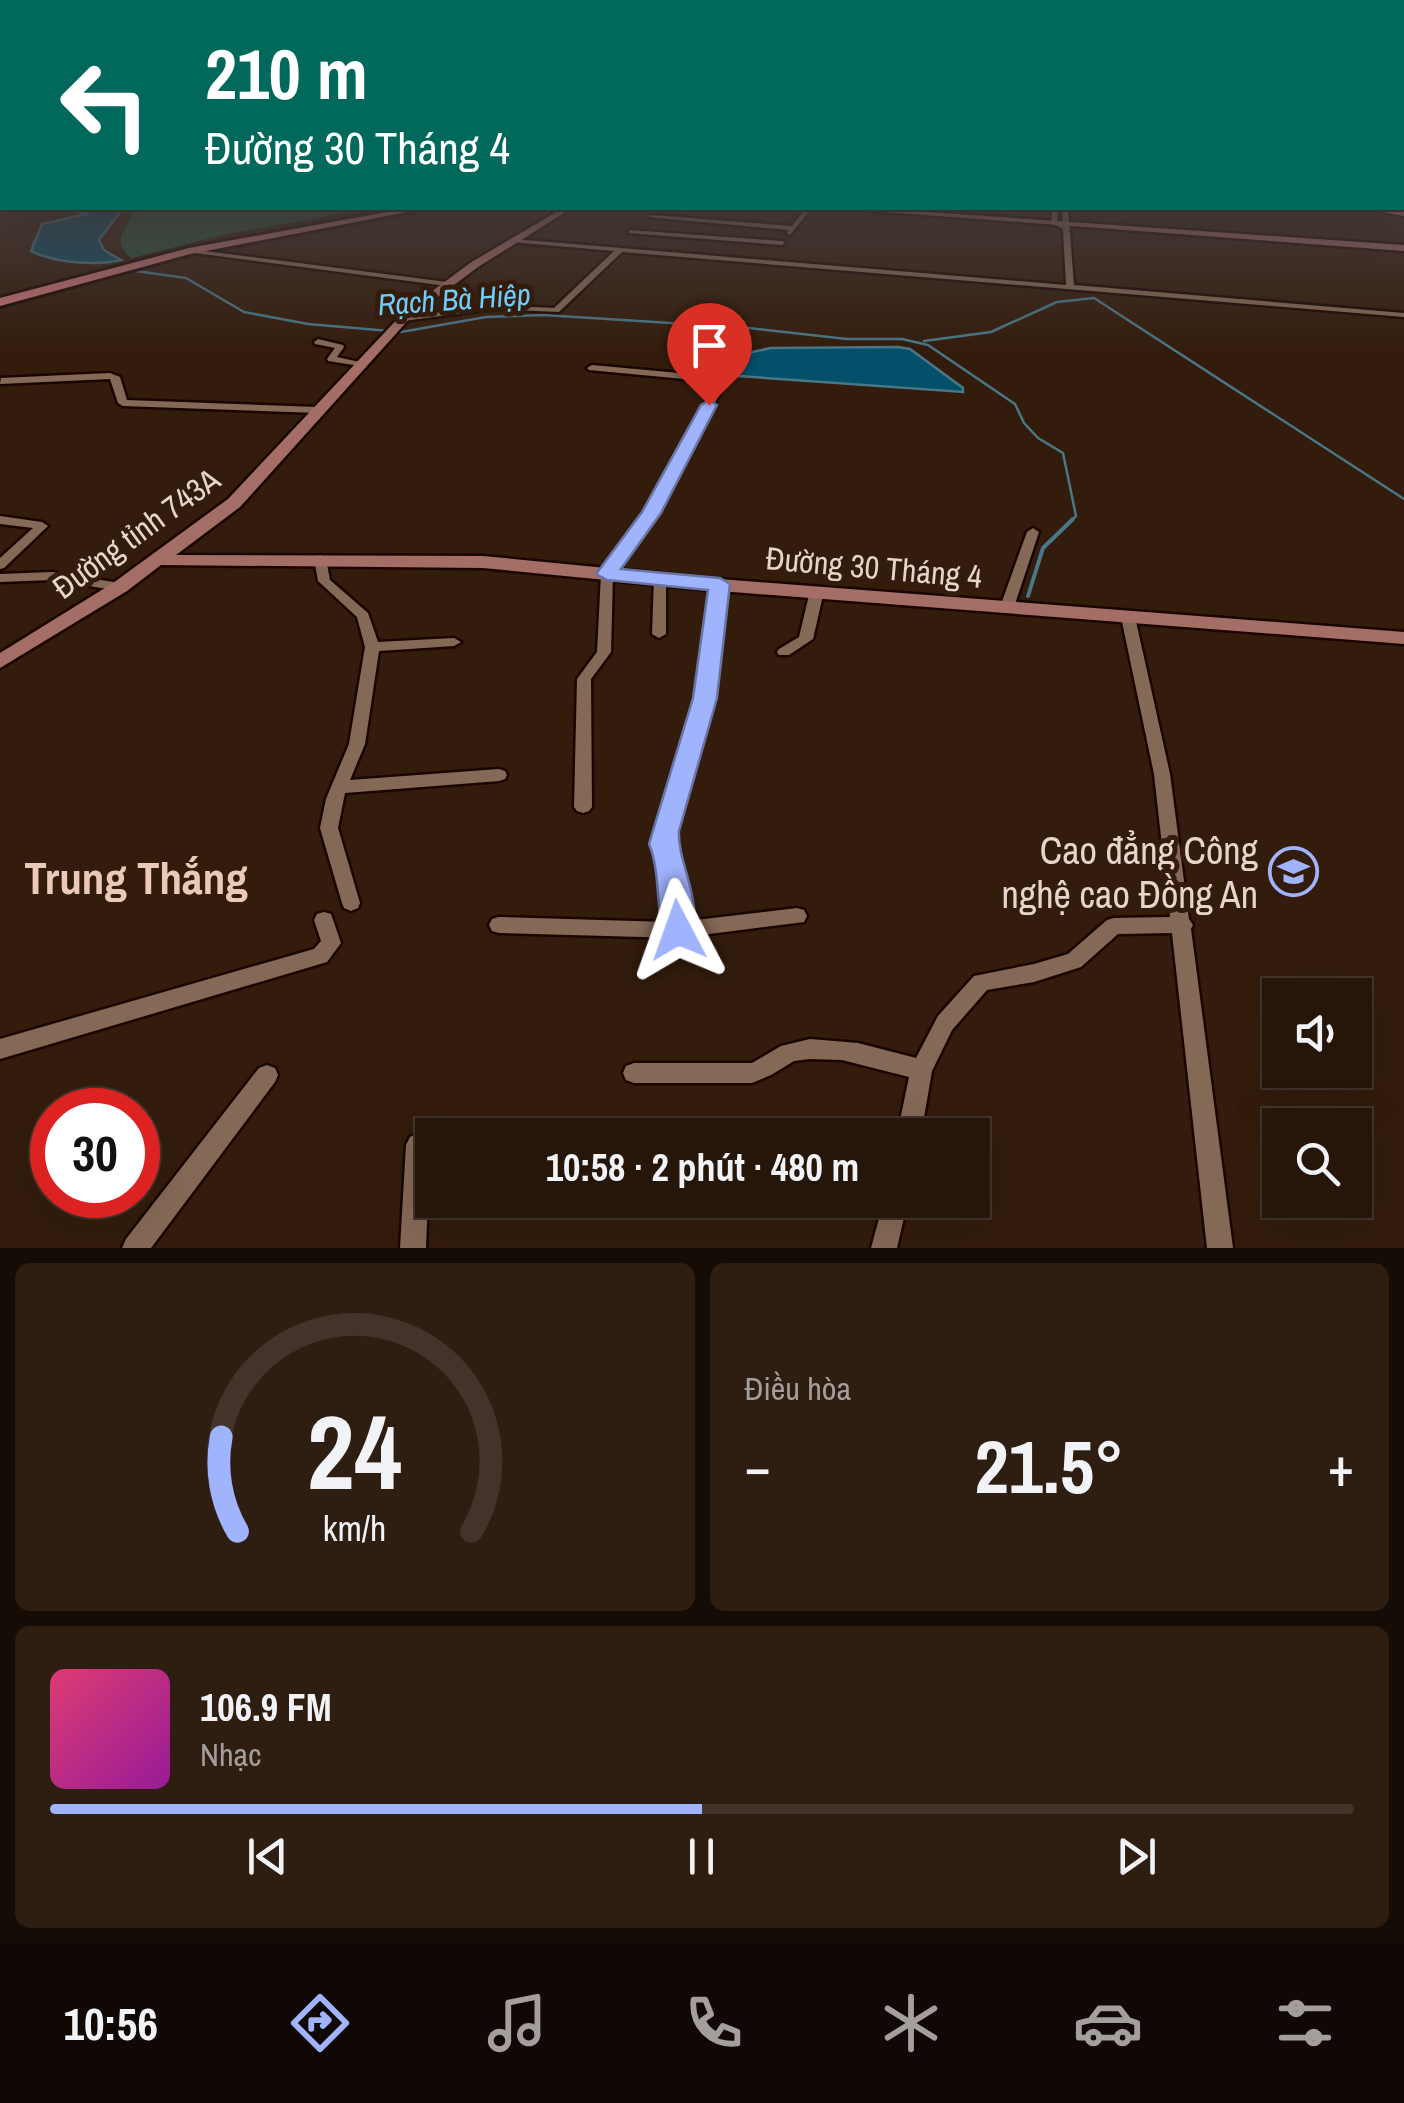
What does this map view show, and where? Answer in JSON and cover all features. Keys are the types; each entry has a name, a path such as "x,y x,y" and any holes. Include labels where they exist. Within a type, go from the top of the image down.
{"main road":[{"path":"0,298 138,262 264,235"},
{"path":"0,298 77,274 264,235"}],"street":[{"path":"399,322 447,284 523,235"},
{"path":"399,322 493,307 556,310 627,235"},
{"path":"675,235 782,243"},
{"path":"768,261 788,235"},
{"path":"1062,235 1070,287"},
{"path":"1262,235 1404,246"},
{"path":"513,241 1404,314"},
{"path":"189,251 447,284"},
{"name":"Đường tỉnh 743A","path":"0,662 160,560 234,503 399,322"},
{"path":"318,342 340,347 329,362 360,363"},
{"path":"583,807 584,678 598,662 606,643 607,574 651,513 722,380 592,368"},
{"path":"1,381 110,376 116,377 123,404 318,410"},
{"path":"0,520 42,526 0,564"},
{"path":"1007,607 1033,532"},
{"path":"320,559 324,581 367,623 372,648 357,744 329,828 351,903"},
{"name":"Đường 30 Tháng 4","path":"160,560 483,562 1404,638"},
{"path":"0,578 52,576 120,587"},
{"path":"659,634 660,578"},
{"path":"678,930 673,867 663,844 664,831 705,698 720,584"},
{"path":"784,652 806,639 817,592"},
{"path":"1128,617 1162,774 1220,1248"},
{"path":"372,648 454,642"},
{"path":"341,786 499,775"},
{"path":"498,926 678,930 797,916"},
{"path":"0,1049 320,956 331,944 324,920"},
{"path":"912,1118 921,1070 944,1022 981,982 1074,961 1114,926 1182,924"},
{"path":"634,1073 752,1072 768,1068 788,1052 807,1050 849,1052 921,1070"},
{"path":"135,1248 267,1075"},
{"path":"414,1248 415,1218"},
{"path":"884,1248 892,1218"}],"green space":[{"path":"123,235 222,235 131,258"}],"water":[{"path":"37,235 103,235 99,240 104,250 121,260 76,262 31,251"},
{"path":"771,348 910,349 963,388 963,392 725,375 728,357"}],"waterway":[{"name":"Rạch Bà Hiệp","path":"129,270 186,278 244,312 308,324 401,332 486,317 544,315 749,328 847,339 902,339 928,345 1015,404 1024,423 1038,438 1063,453 1076,516 1073,519"},
{"path":"924,341 991,332 1057,302 1094,298 1404,499"},
{"name":"Rạch Bà Hiệp","path":"1028,596 1043,548 1073,519"}],"place":[{"name":"Cao đẳng Công nghệ cao Đồng An","path":"1293,872"}],"district":[{"name":"Trung Thắng","path":"136,877"}],"route":[{"path":"678,930 673,867 663,844 664,831 705,698 720,584 607,574 651,513 709,405"}]}
